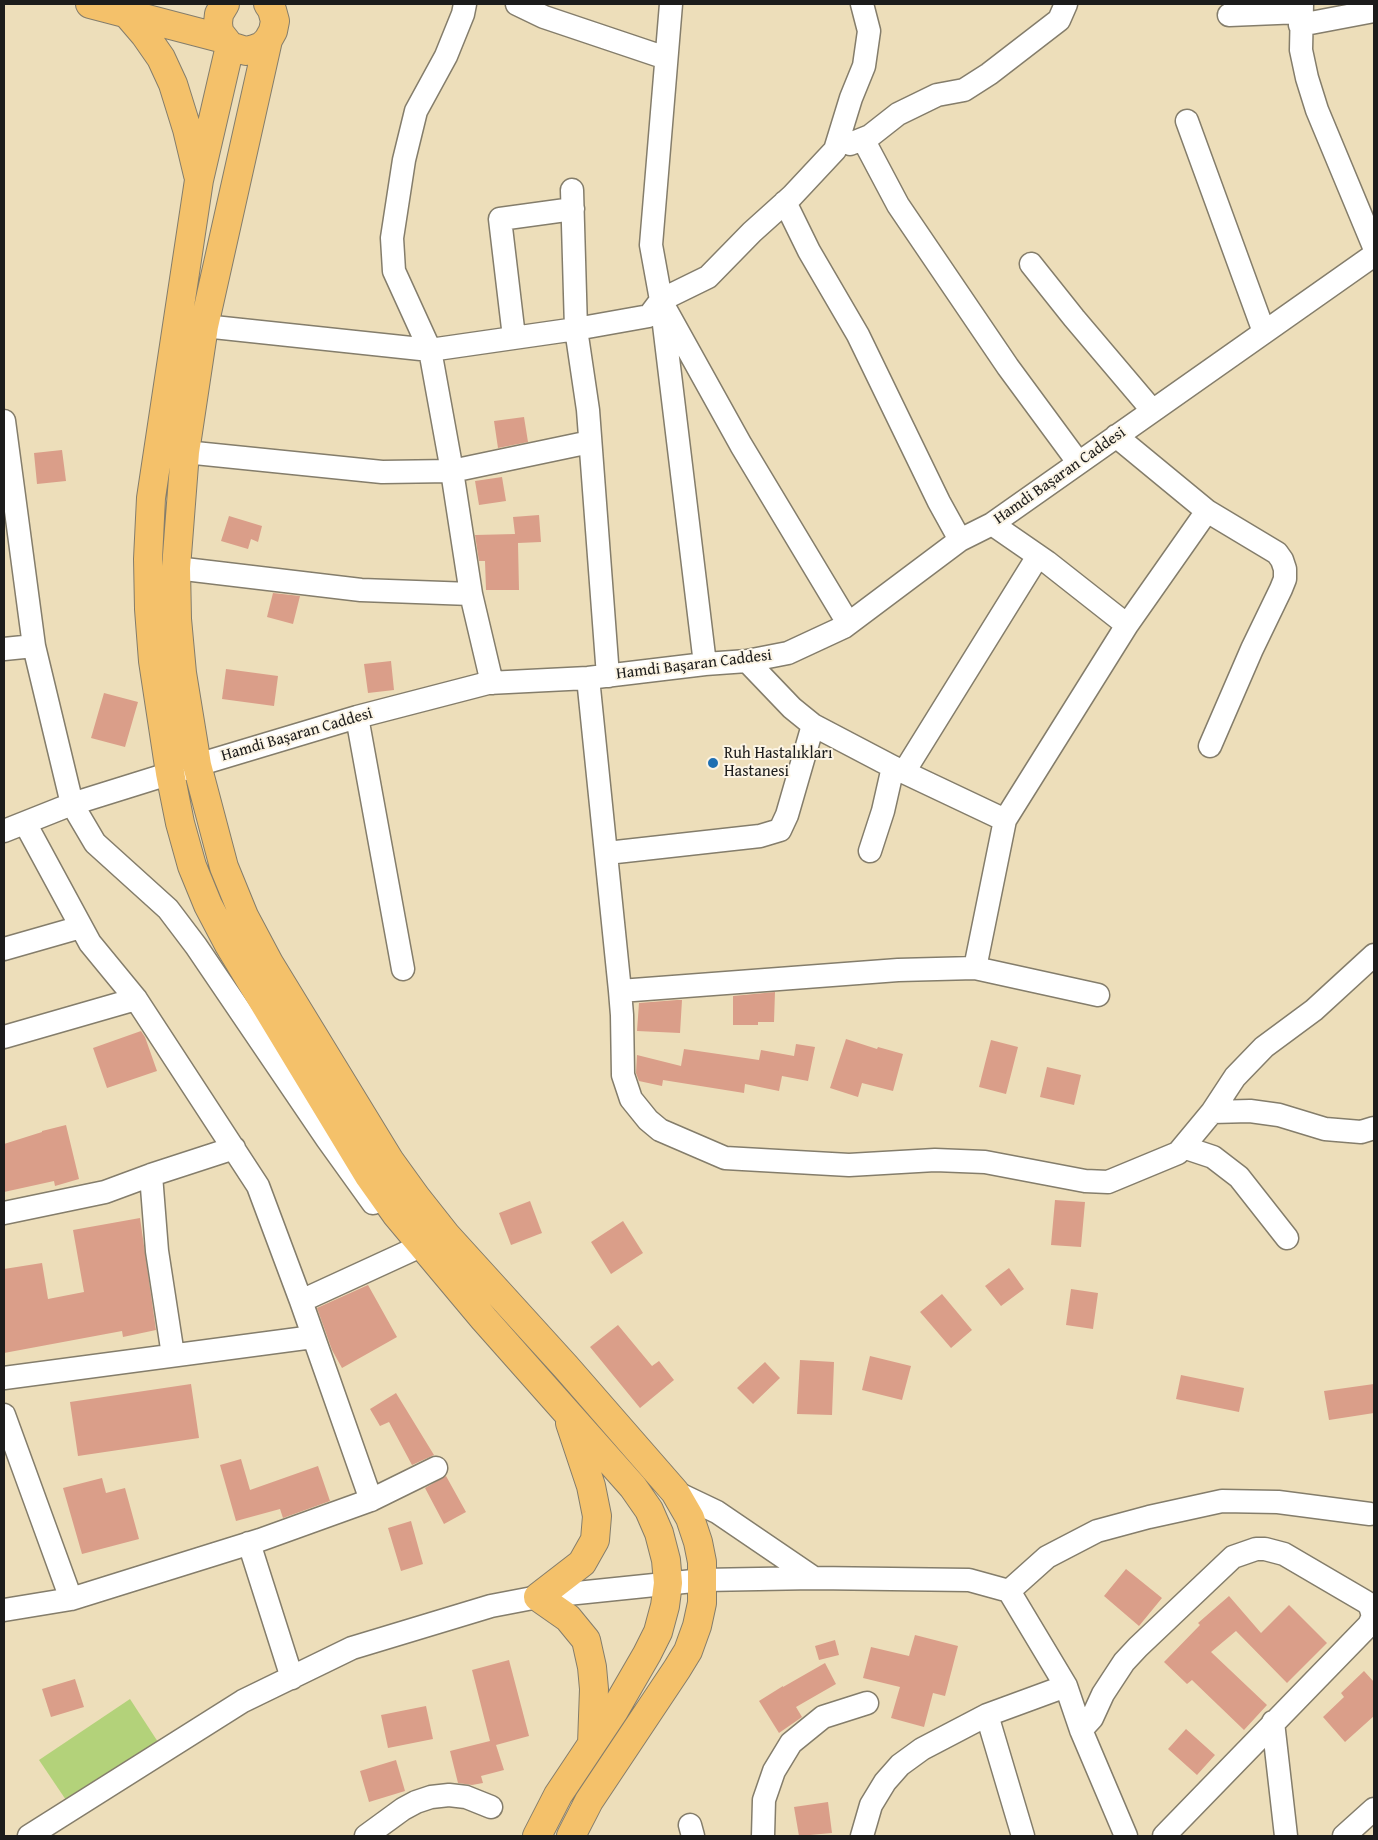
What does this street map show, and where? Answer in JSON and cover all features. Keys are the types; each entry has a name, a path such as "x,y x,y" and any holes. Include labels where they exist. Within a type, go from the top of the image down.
{"main road":[{"path":"90,4 227,42 238,49 254,49 262,46 268,40 273,31 275,21 271,6"},
{"path":"225,4 219,14 218,23 220,32 227,42 199,180 151,498 148,558 149,609 153,662 170,773 180,823 192,866 208,905 229,945 369,1176 396,1214 566,1367 674,1492 690,1518 698,1542 703,1580 702,1603 697,1626 688,1650 677,1669 589,1801 571,1836"},
{"path":"128,14 160,58 173,84 199,180"},
{"path":"268,40 204,326 185,452 176,568 177,619 182,673 197,764 224,867 244,916 269,963 390,1161 416,1197 426,1243 568,1415 633,1487 649,1510 662,1542 668,1583 665,1606 658,1632 592,1745 558,1795 537,1836"},
{"path":"568,1415 591,1486 597,1516 595,1540 582,1563 538,1597 568,1618 586,1640 592,1667 594,1690 592,1745"}],"street":[{"path":"465,4 463,14 446,56 416,111 404,160 392,238 394,271 430,350 472,594 492,683"},
{"path":"517,4 544,17 666,58"},
{"path":"672,4 651,245 661,300 705,664"},
{"path":"835,150 851,98 864,66 869,31 862,4"},
{"path":"204,326 430,350 576,329 649,316 661,300 708,277 835,150 870,136 898,114 937,95 964,90 989,74 1059,20 1066,4"},
{"path":"1229,15 1374,11"},
{"path":"1301,14 1301,50 1317,110 1374,247"},
{"path":"1187,121 1264,332"},
{"path":"863,139 898,205 1008,367 1078,462"},
{"path":"514,338 500,219 572,199 576,329 588,410 590,442 598,677 607,853 620,991 623,1075 631,1099 648,1120 660,1130 725,1158 849,1165 935,1160 985,1162 1085,1181 1108,1182 1178,1153 1212,1112 1234,1076 1264,1047 1314,1010 1374,955"},
{"path":"785,202 809,251 858,335 939,502 960,540"},
{"name":"Hamdi Başaran Caddesi","path":"4,831 72,804 197,764 357,717 492,683 598,677 705,664 747,661 788,653 848,623 960,540 992,524 1374,255"},
{"path":"1031,264 1152,410"},
{"path":"661,300 741,445 848,623"},
{"path":"4,421 34,646 72,804 95,843 168,908 364,1192 426,1243 301,1301"},
{"path":"1116,436 1207,511 1277,553 1285,569 1285,579 1281,589 1252,649 1210,746"},
{"path":"185,452 382,472 452,471 590,442"},
{"path":"975,968 1005,820 1127,625 1207,511"},
{"path":"992,524 1038,556 1127,625"},
{"path":"870,851 898,770 1038,556"},
{"path":"176,568 361,590 472,594"},
{"path":"4,649 34,646"},
{"path":"747,661 792,708 813,725 898,770 1005,820"},
{"path":"357,717 403,969"},
{"path":"607,853 760,836 780,830 787,816 813,725"},
{"path":"25,823 90,942 136,999 258,1186 314,1337 370,1500"},
{"path":"4,949 82,927"},
{"path":"620,991 898,970 975,968 1098,995"},
{"path":"4,1037 136,999"},
{"path":"1212,1112 1250,1111 1279,1115 1325,1129 1361,1132 1374,1128"},
{"path":"1183,1147 1213,1157 1239,1177 1287,1238"},
{"path":"4,1213 105,1192 151,1174 234,1148"},
{"path":"151,1174 157,1251 174,1355"},
{"path":"4,1378 314,1337"},
{"path":"4,1415 71,1598"},
{"path":"4,1610 71,1598 249,1543 370,1500 436,1468"},
{"path":"674,1492 717,1512 814,1578"},
{"path":"1009,1591 1047,1557 1097,1531 1222,1501 1278,1502 1370,1514"},
{"path":"249,1543 292,1678"},
{"path":"1081,1730 1092,1718 1112,1679 1138,1646 1233,1557 1256,1549 1265,1549 1284,1554 1366,1602 1372,1611 1369,1624 1164,1836"},
{"path":"30,1836 243,1701 352,1648 491,1606 538,1597 703,1580 814,1578 969,1580 1009,1591 1066,1686 1081,1730 1126,1836"},
{"path":"862,1836 871,1805 885,1782 900,1765 922,1748 987,1715 1066,1686"},
{"path":"763,1836 764,1800 774,1770 791,1743 823,1718 867,1703"},
{"path":"987,1715 1023,1836"},
{"path":"1274,1722 1286,1836"},
{"path":"366,1836 403,1809 431,1797 449,1795 466,1797 491,1806"},
{"path":"1344,1836 1374,1809"}],"green space":[{"path":"130,1699 158,1742 68,1803 39,1760"}],"building":[{"path":"524,417 528,442 498,448 494,421"},
{"path":"62,450 66,481 37,484 34,453"},
{"path":"502,477 506,501 479,505 475,481"},
{"path":"539,515 541,542 518,543 519,590 486,590 485,561 479,561 475,535 515,534 513,517"},
{"path":"229,516 262,526 258,542 251,539 248,549 221,541"},
{"path":"273,593 300,596 293,624 267,617"},
{"path":"391,661 394,690 368,693 364,664"},
{"path":"226,669 278,676 274,706 222,699"},
{"path":"104,693 138,702 125,747 91,738"},
{"path":"775,992 774,1022 758,1022 758,1025 733,1025 733,996"},
{"path":"682,1000 680,1033 637,1031 639,1003"},
{"path":"141,1031 157,1071 107,1088 93,1048"},
{"path":"846,1039 877,1049 878,1047 903,1054 893,1091 862,1083 858,1097 830,1088"},
{"path":"991,1040 1018,1047 1006,1094 979,1087"},
{"path":"796,1044 815,1047 808,1081 782,1076 779,1091 745,1084 744,1093 663,1080 662,1086 639,1081 636,1073 637,1055 681,1066 684,1049 759,1060 761,1050 794,1056"},
{"path":"1047,1067 1081,1075 1074,1105 1040,1097"},
{"path":"66,1125 79,1179 55,1186 54,1181 4,1192 4,1144"},
{"path":"1055,1200 1085,1202 1081,1247 1051,1245"},
{"path":"530,1201 542,1233 511,1245 499,1213"},
{"path":"140,1218 156,1330 123,1337 122,1331 4,1353 4,1269 42,1263 48,1299 84,1292 73,1230"},
{"path":"623,1221 643,1253 611,1274 591,1242"},
{"path":"1009,1268 1024,1289 1001,1306 985,1286"},
{"path":"368,1285 397,1337 342,1368 332,1350 317,1308"},
{"path":"1071,1289 1098,1293 1093,1329 1066,1325"},
{"path":"942,1294 972,1330 951,1348 920,1312"},
{"path":"618,1325 652,1366 659,1361 674,1380 640,1408 590,1347"},
{"path":"870,1356 911,1366 902,1400 862,1390"},
{"path":"800,1360 834,1362 832,1415 797,1414"},
{"path":"765,1362 780,1378 753,1404 737,1388"},
{"path":"1181,1375 1244,1388 1239,1412 1176,1399"},
{"path":"191,1384 199,1438 78,1456 70,1402"},
{"path":"1374,1384 1374,1413 1329,1420 1324,1391"},
{"path":"396,1393 434,1455 412,1465 389,1422 380,1426 370,1409"},
{"path":"241,1459 250,1490 318,1466 330,1501 283,1518 280,1509 236,1521 220,1465"},
{"path":"446,1476 466,1512 444,1524 425,1488"},
{"path":"102,1478 106,1493 125,1488 139,1539 82,1554 63,1488"},
{"path":"411,1521 423,1564 401,1571 388,1528"},
{"path":"1126,1569 1162,1598 1139,1626 1104,1596"},
{"path":"1229,1596 1261,1633 1289,1605 1327,1643 1287,1683 1236,1631 1211,1652 1267,1705 1244,1730 1192,1680 1187,1684 1164,1662 1200,1625 1198,1623"},
{"path":"915,1635 958,1646 945,1696 933,1693 924,1727 891,1718 900,1687 863,1678 871,1647 909,1656"},
{"path":"835,1640 839,1655 819,1660 815,1646"},
{"path":"509,1660 529,1736 496,1745 504,1770 481,1776 483,1783 472,1785 458,1783 450,1751 490,1741 472,1670"},
{"path":"825,1663 836,1684 796,1707 802,1717 779,1733 759,1701"},
{"path":"1364,1671 1374,1682 1374,1716 1345,1742 1323,1717 1344,1697 1341,1693"},
{"path":"75,1679 84,1707 51,1717 42,1689"},
{"path":"426,1706 433,1739 388,1748 381,1715"},
{"path":"1186,1729 1215,1755 1197,1775 1168,1749"},
{"path":"396,1760 405,1791 369,1802 360,1771"},
{"path":"828,1802 832,1833 799,1836 794,1807"}],"place":[{"name":"Ruh Hastalıkları Hastanesi","path":"713,763"}]}
